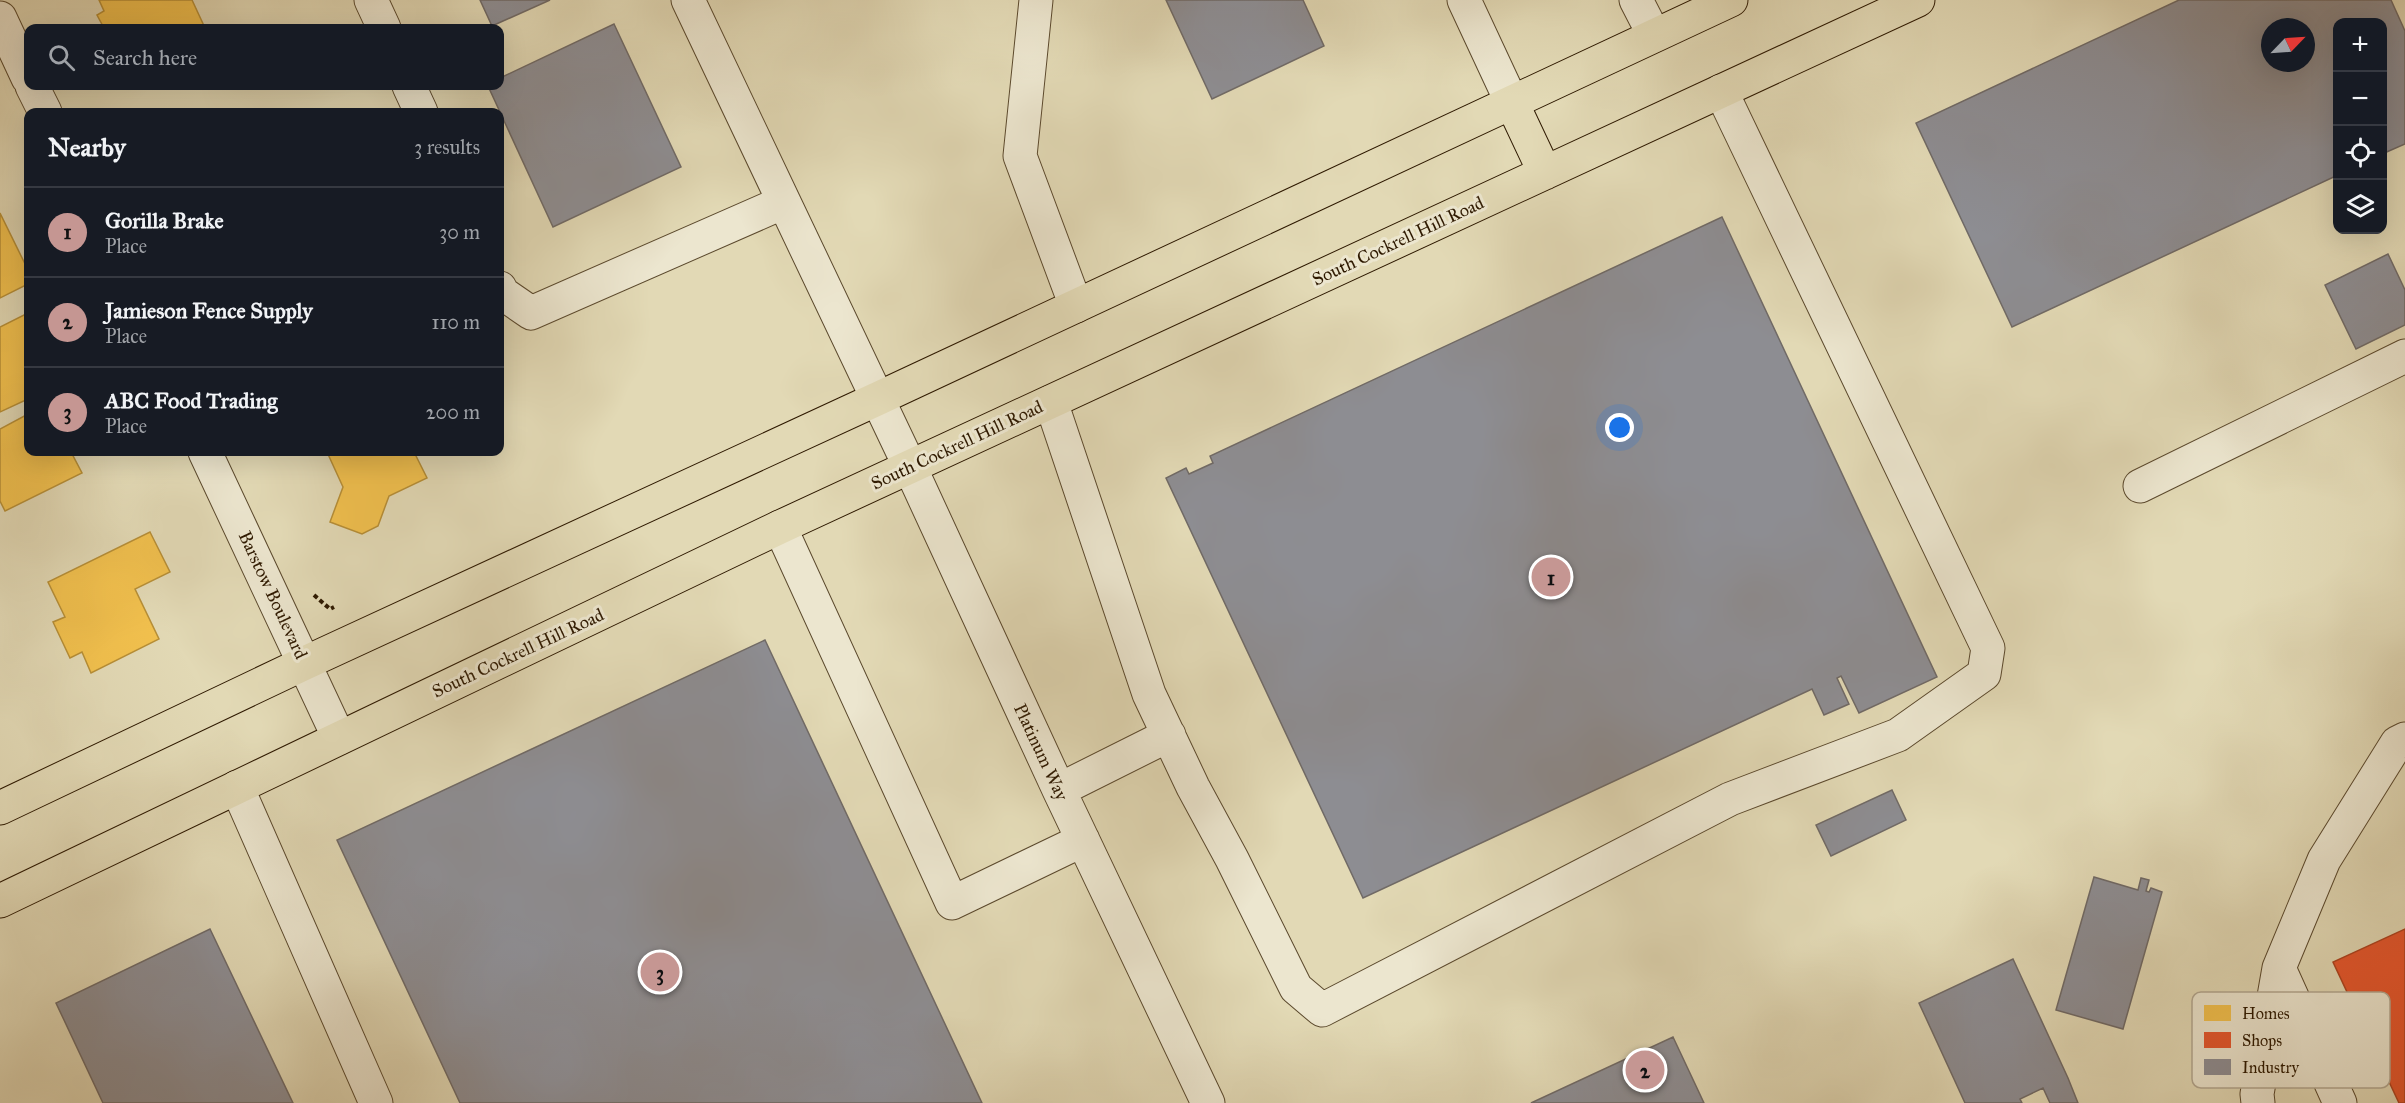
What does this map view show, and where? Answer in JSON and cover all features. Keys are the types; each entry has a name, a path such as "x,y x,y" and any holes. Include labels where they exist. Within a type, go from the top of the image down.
{"main road":[{"path":"0,808 305,663 1731,0"},
{"name":"South Cockrell Hill Road","path":"0,901 780,527 1918,0"},
{"path":"1512,103 1545,173"}],"street":[{"path":"371,0 382,24"},
{"name":"Platinum Way","path":"688,0 1208,1103"},
{"path":"1036,0 1020,156 1076,306"},
{"path":"1464,0 1512,103"},
{"path":"1636,0 1654,35"},
{"path":"0,18 24,69"},
{"path":"34,90 43,108"},
{"path":"411,90 419,108"},
{"path":"1051,402 1149,694 1193,787 1296,988 1322,1010 1730,799 1898,735 1984,674 1988,648 1984,639 1721,91"},
{"path":"504,295 531,313 784,202"},
{"path":"2139,486 2405,356"},
{"name":"Barstow Boulevard","path":"207,456 339,738"},
{"path":"780,527 952,903 1083,840"},
{"path":"1059,790 1168,735"},
{"path":"2275,992 2279,968 2324,860 2397,743 2405,739"},
{"path":"237,787 376,1103"},
{"path":"2279,968 2290,992"},
{"path":"2258,1088 2258,1103"},
{"path":"2333,1088 2340,1103"}],"path":[{"path":"276,600 308,590 330,609 341,604"}],"building: Homes":[{"path":"99,0 192,0 203,24 102,24 97,15 104,11"},
{"path":"0,213 24,262 24,286 0,298"},
{"path":"24,315 24,401 0,412 0,327"},
{"path":"24,416 24,456 73,456 82,473 5,511 0,501 0,429"},
{"path":"329,456 416,456 427,478 389,496 378,526 362,534 330,522 343,487"},
{"path":"150,532 170,572 135,589 159,639 91,673 82,652 70,658 53,622 65,617 48,582"}],"building: Shops":[{"path":"2405,929 2405,1103 2399,1103 2390,1084 2390,992 2347,992 2333,962"}],"building: Industry":[{"path":"480,0 550,0 496,24 491,24"},
{"path":"1166,0 1303,0 1324,46 1212,99"},
{"path":"2179,0 2391,0 2405,31 2405,144 2387,152 2387,18 2333,18 2333,177 2012,327 1916,123"},
{"path":"614,24 681,167 553,227 504,121 504,108 498,108 490,90 504,90 504,76"},
{"path":"1722,217 1937,677 1859,713 1841,676 1837,678 1849,704 1824,715 1812,689 1363,898 1166,478 1186,468 1189,474 1213,463 1210,456"},
{"path":"2388,254 2405,290 2405,325 2356,349 2325,285"},
{"path":"765,640 982,1103 460,1103 337,840"},
{"path":"1892,790 1906,820 1831,856 1816,825"},
{"path":"2094,877 2138,890 2141,878 2149,880 2146,891 2149,892 2151,888 2162,892 2123,1029 2056,1010"},
{"path":"210,929 293,1103 103,1103 56,1003"},
{"path":"2013,959 2078,1103 2050,1103 2043,1088 2020,1099 2022,1103 1965,1103 1919,1003"},
{"path":"1673,1037 1704,1103 1531,1103"}],"place":[{"name":"Gorilla Brake","path":"1551,577"},
{"name":"ABC Food Trading","path":"660,972"},
{"name":"Jamieson Fence Supply","path":"1645,1070"}]}
